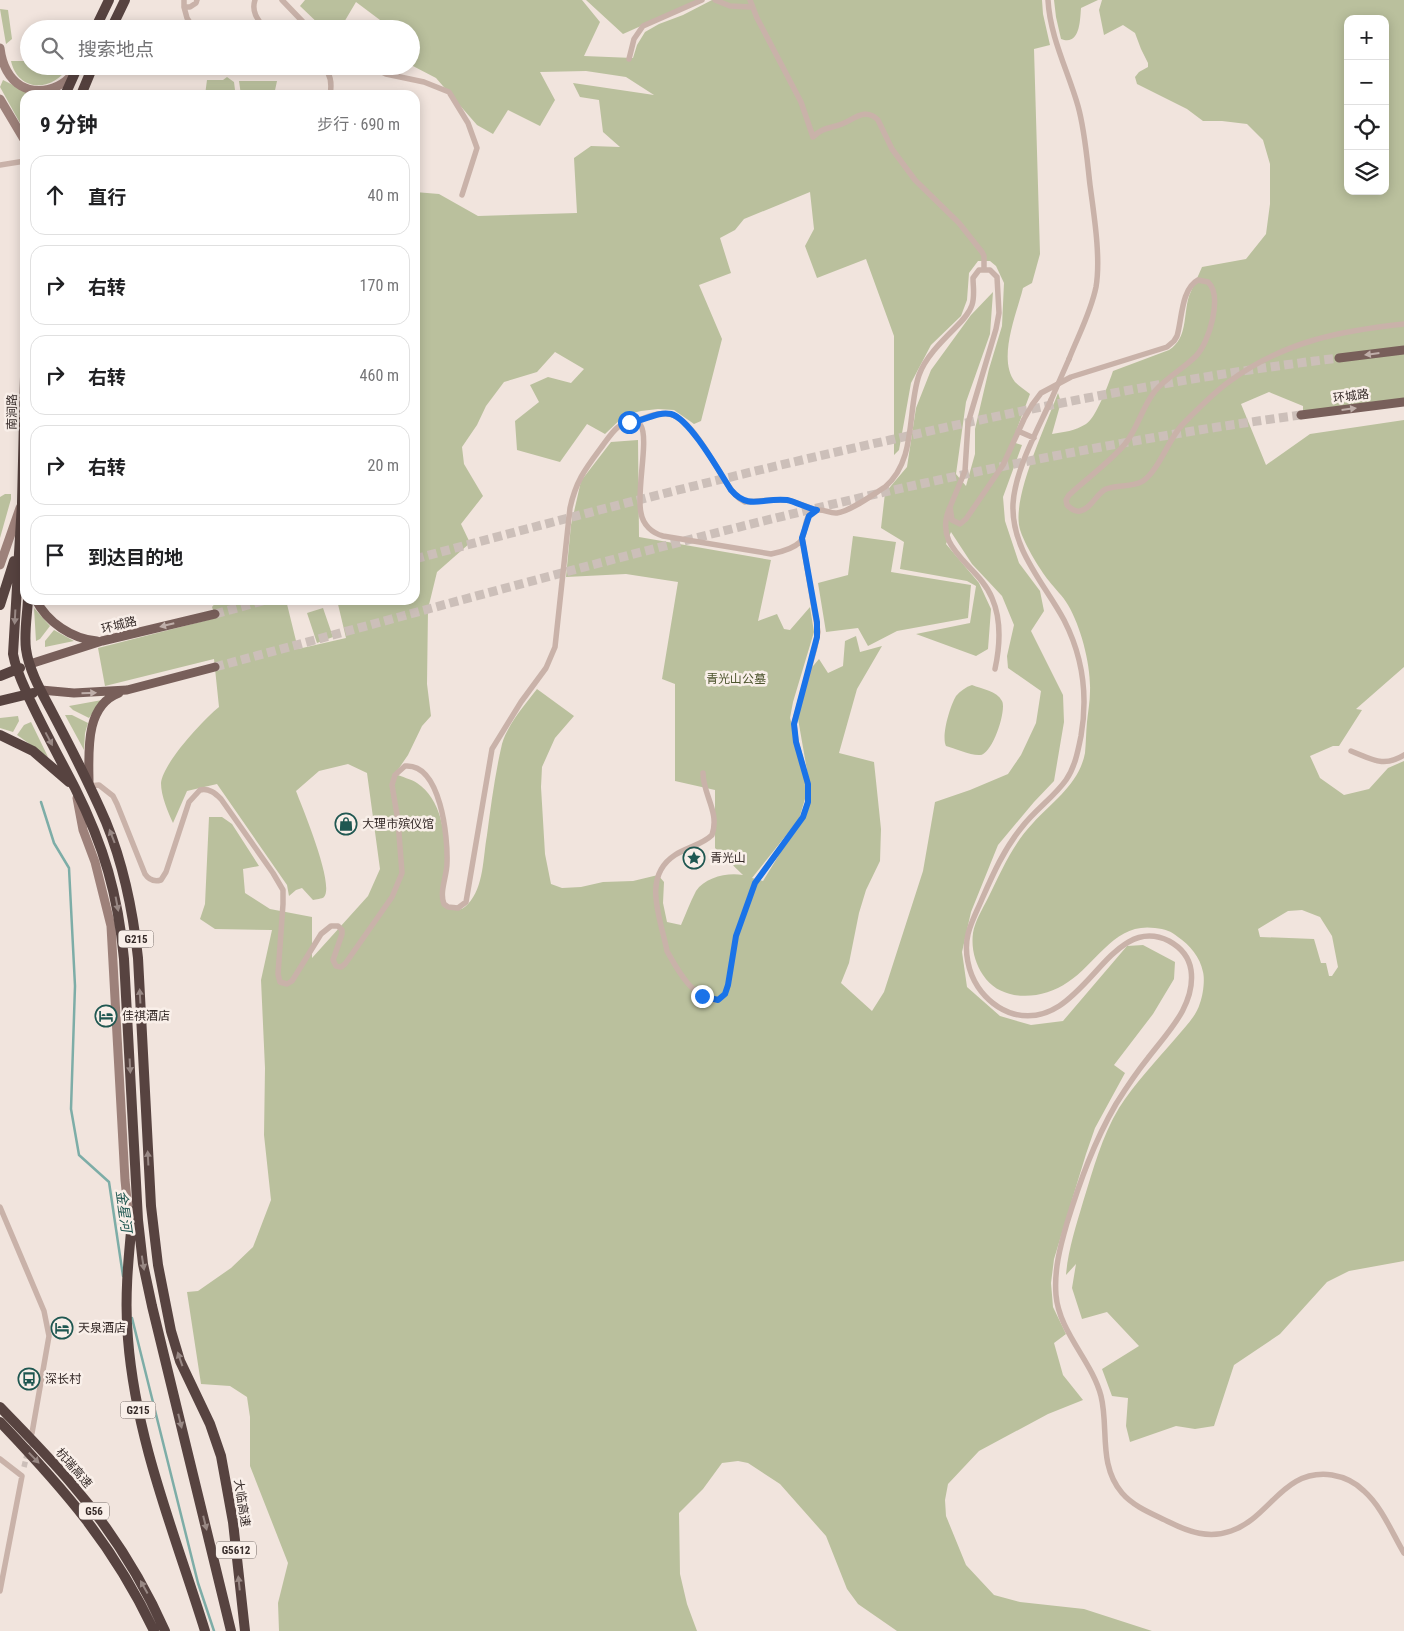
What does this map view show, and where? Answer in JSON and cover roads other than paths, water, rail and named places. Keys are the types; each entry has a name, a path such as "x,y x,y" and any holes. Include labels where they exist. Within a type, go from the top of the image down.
{"highway":[{"path":"99,20 109,0"},
{"path":"115,20 125,0"},
{"path":"67,90 73,75"},
{"path":"83,90 89,75"},
{"name":"南涧路","path":"20,530 13,654 16,670 28,695"},
{"path":"0,605 19,543"},
{"path":"0,701 41,690 26,649 28,605"},
{"path":"0,676 30,664"},
{"name":"G215","path":"41,690 106,821 128,889 138,958 149,1178"},
{"name":"G215","path":"28,695 75,788 106,858 121,924 136,1180 126,1308 130,1361 139,1413 159,1492 205,1631"},
{"path":"0,735 33,751 75,788"},
{"path":"136,1180 149,1178"},
{"name":"大临高速","path":"149,1178 158,1265 171,1331 180,1361 216,1438 223,1468 233,1522 245,1631"},
{"name":"G5612","path":"136,1180 143,1264 232,1631"},
{"name":"杭瑞高速","path":"0,1407 65,1476 108,1530 139,1578 165,1631"},
{"name":"杭瑞高速","path":"0,1422 51,1476 88,1520 120,1567 154,1631"}],"main road":[{"path":"1339,358 1404,350"},
{"name":"环城路","path":"1301,415 1404,402"},
{"path":"39,605 44,613 61,628 83,638 102,641"},
{"name":"环城路","path":"30,664 102,641 215,614"},
{"path":"89,786 89,746 94,722 100,710 111,697 127,690 214,667"},
{"path":"41,690 74,694 127,690"}],"street":[{"path":"184,3 190,7 197,0"},
{"path":"255,0 253,6 259,20"},
{"path":"282,0 302,20"},
{"path":"629,59 634,39 643,26 702,0"},
{"path":"715,0 730,6 752,7"},
{"path":"750,0 801,102 813,137 825,128 843,124 858,115 866,114 875,117 892,150 915,180 959,223 982,252 984,256 984,269"},
{"path":"1048,0 1051,26 1081,121 1095,241 1096,288 1069,359 1020,472 1014,494 1013,507 1015,530 1026,558 1065,622 1072,639 1083,678 1085,712 1076,754 1069,775 1014,836 990,879 968,934 967,953 971,973 978,987 992,1002 1009,1012 1028,1015 1046,1012 1064,1003 1116,951 1136,937 1149,936 1168,941 1187,957 1191,969 1190,988 1179,1017 1128,1085 1090,1154 1077,1190 1056,1266 1056,1296 1061,1317 1100,1394 1106,1454 1109,1467 1119,1489 1133,1503 1187,1531 1202,1534 1221,1534 1237,1528 1255,1516 1287,1487 1303,1478 1322,1474 1337,1476 1361,1488 1373,1500 1404,1553"},
{"path":"184,3 188,20"},
{"path":"0,48 9,74 17,82 35,90"},
{"path":"45,90 63,84 71,75"},
{"path":"329,75 332,85 331,90"},
{"path":"391,75 424,82 449,92 468,123 477,148 462,195"},
{"path":"0,99 20,133"},
{"path":"0,165 20,162"},
{"path":"89,786 99,785 112,796 145,874 155,881 161,880 164,877 187,807 193,796 200,790 207,790 221,799 281,886 283,904 278,976 280,982 284,984 292,981 321,934 331,926 338,926 342,930 333,961 336,966 343,966 392,896 402,873 398,821 392,783 398,772 405,766 420,771 429,778 432,785 444,820 447,848 447,864 442,899 448,907 461,907 464,905 466,898 492,749 521,702 546,668 555,647 570,508 575,488 589,464 618,427 626,422 635,422 648,416 671,414 682,419 731,490 745,502 788,500 817,510 834,513 842,511 891,482 906,449 921,371 938,346 962,321 972,307 973,278 977,271 984,269 992,271 997,277 998,320 968,423 964,476 946,515 946,525 948,542 981,579 994,604 1000,631 995,669"},
{"path":"950,507 952,520 957,524 963,523 1003,465 1032,405 1046,389 1070,377 1163,349 1172,344 1179,329 1188,292 1193,283 1198,280 1208,282 1213,287 1215,296 1208,335 1200,351 1155,391 1142,411 1134,431 1126,444 1068,496 1066,503 1071,509 1076,511 1084,510 1107,489 1134,485 1145,479 1183,425 1227,383 1271,355 1299,344 1345,331 1404,324"},
{"path":"635,422 641,426 643,438 640,488 641,512 644,521 652,532 663,536 768,554 794,547 802,538 809,516 817,510"},
{"path":"1018,432 1034,438"},
{"path":"0,565 20,509"},
{"path":"703,773 704,789 712,804 714,824 712,835 702,842 674,855 664,864 656,878 655,894 667,951 670,957 694,989 705,997 718,1000 725,994 728,985 736,936 755,883 803,817 808,802 807,775 796,742 794,724 818,632 802,538"},
{"path":"1351,751 1382,762 1392,762 1404,754"},
{"path":"75,788 83,830 95,862 110,926 125,1180 131,1233"},
{"path":"0,1207 44,1311 50,1336 32,1434"},
{"path":"0,1459 22,1476"},
{"path":"0,1591 24,1467"}],"waterway":[{"name":"金星河","path":"41,802 54,843 69,868 75,986 71,1109 79,1155 109,1182 123,1276"},
{"name":"金星河","path":"132,1318 198,1583 214,1631"}],"tunnel":[{"path":"420,558 711,482 946,427 1113,393 1282,365 1339,358"},
{"path":"215,667 618,558 890,491 1026,462 1163,436 1301,415"},
{"path":"215,614 248,605"},
{"path":"24,1467 31,1438"}],"place":[{"name":"大理市殡仪馆","path":"346,824"},
{"name":"青光山","path":"694,858"},
{"name":"佳祺酒店","path":"106,1016"},
{"name":"天泉酒店","path":"62,1328"},
{"name":"深长村","path":"29,1379"}],"park label":[{"name":"青光山公墓","path":"736,679"}]}
